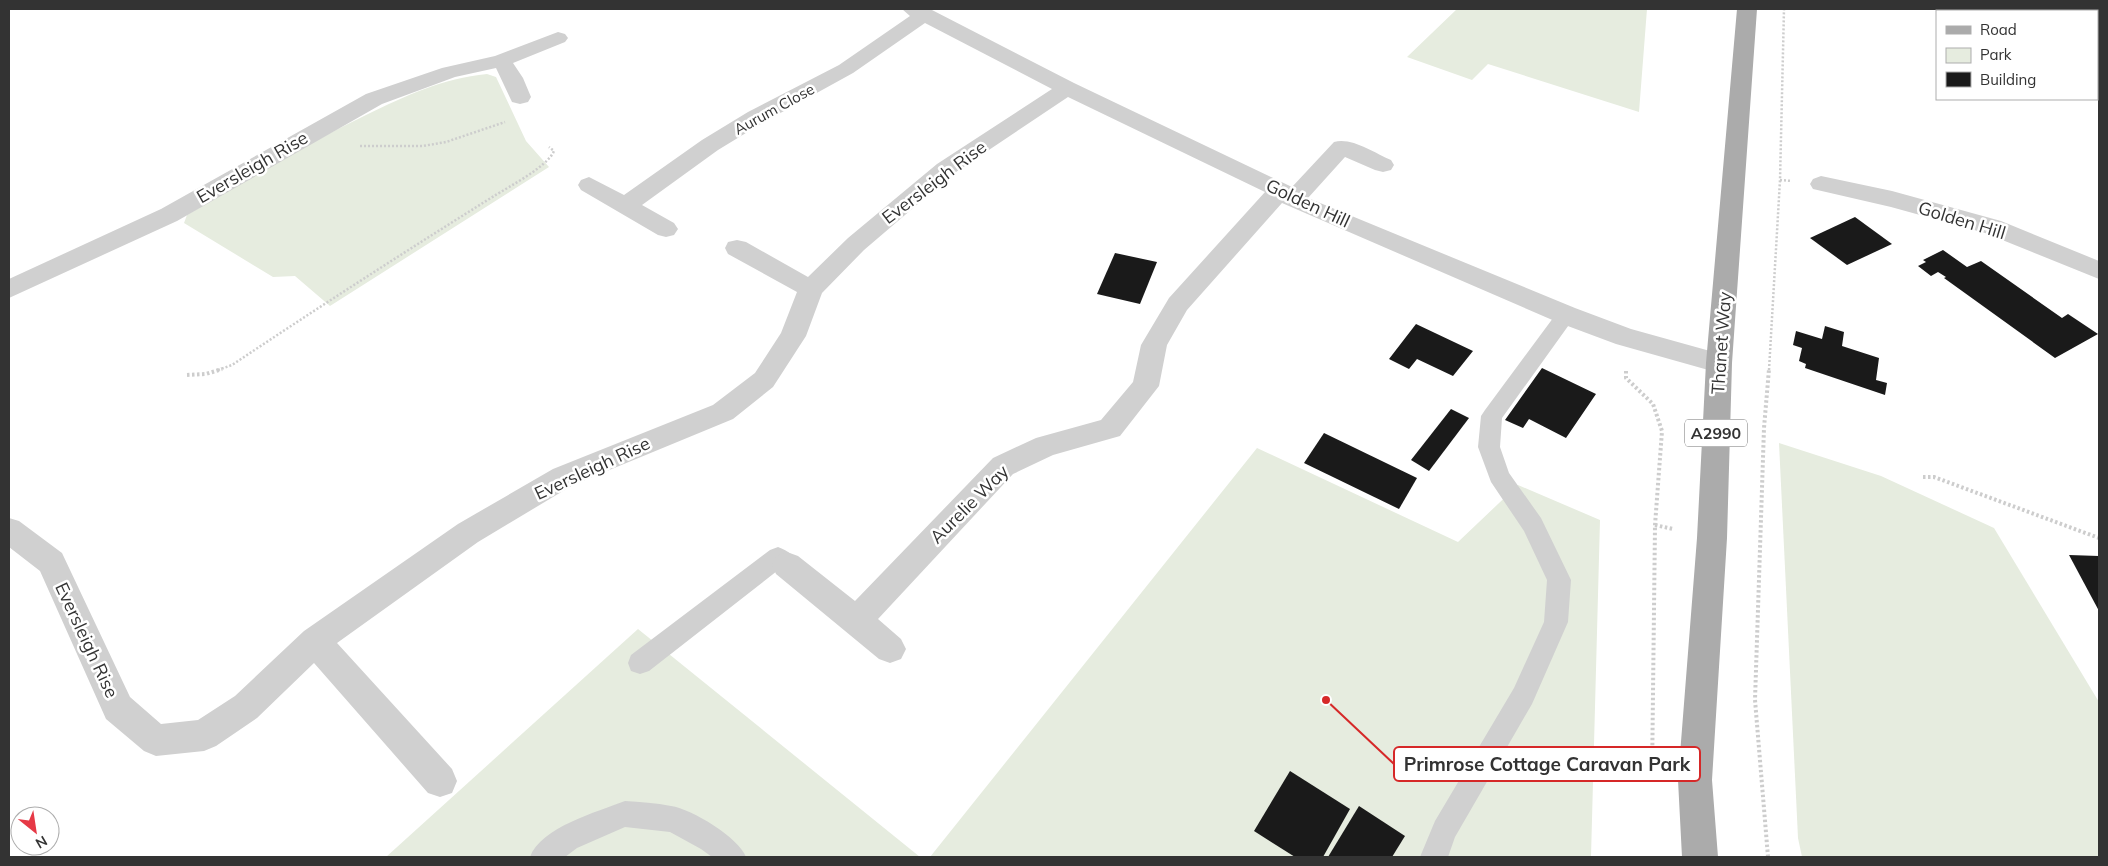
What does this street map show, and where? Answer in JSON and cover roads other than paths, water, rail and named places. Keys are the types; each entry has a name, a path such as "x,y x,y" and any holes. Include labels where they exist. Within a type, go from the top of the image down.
{"main road":[{"name":"Thanet Way","path":"1700,857 1695,780 1712,538 1719,364 1747,9"}],"street":[{"name":"Golden Hill","path":"918,11 1067,88 1286,195 1566,315 1625,336 1719,364"},
{"name":"Aurum Close","path":"625,206 710,145 756,117 846,70 918,11"},
{"name":"Eversleigh Rise","path":"9,289 169,216 276,153 374,99 449,72 501,61 558,38"},
{"path":"501,61 513,78 520,97"},
{"name":"Eversleigh Rise","path":"9,530 51,562 118,708 156,740 204,734 246,707 315,641 468,533 563,478 723,412 764,380 793,336 811,288 856,244 945,169 1067,88"},
{"name":"Aurelie Way","path":"857,620 1002,466 1046,446 1110,428 1146,386 1154,345 1178,304 1286,195 1342,147 1383,165"},
{"path":"589,185 666,229"},
{"name":"Golden Hill","path":"1820,185 1892,199 1993,227 2099,270"},
{"path":"737,248 811,288"},
{"path":"787,565 857,620 890,649"},
{"path":"315,641 440,782"}],"lane":[{"path":"1434,857 1444,830 1523,696 1556,622 1559,580 1533,525 1499,476 1489,447 1492,416 1566,315"},
{"path":"640,663 778,557 787,565"},
{"path":"544,857 567,838 625,814 673,819 711,839 732,857"}],"place":[{"name":"Primrose Cottage Caravan Park","path":"1326,700"}]}
